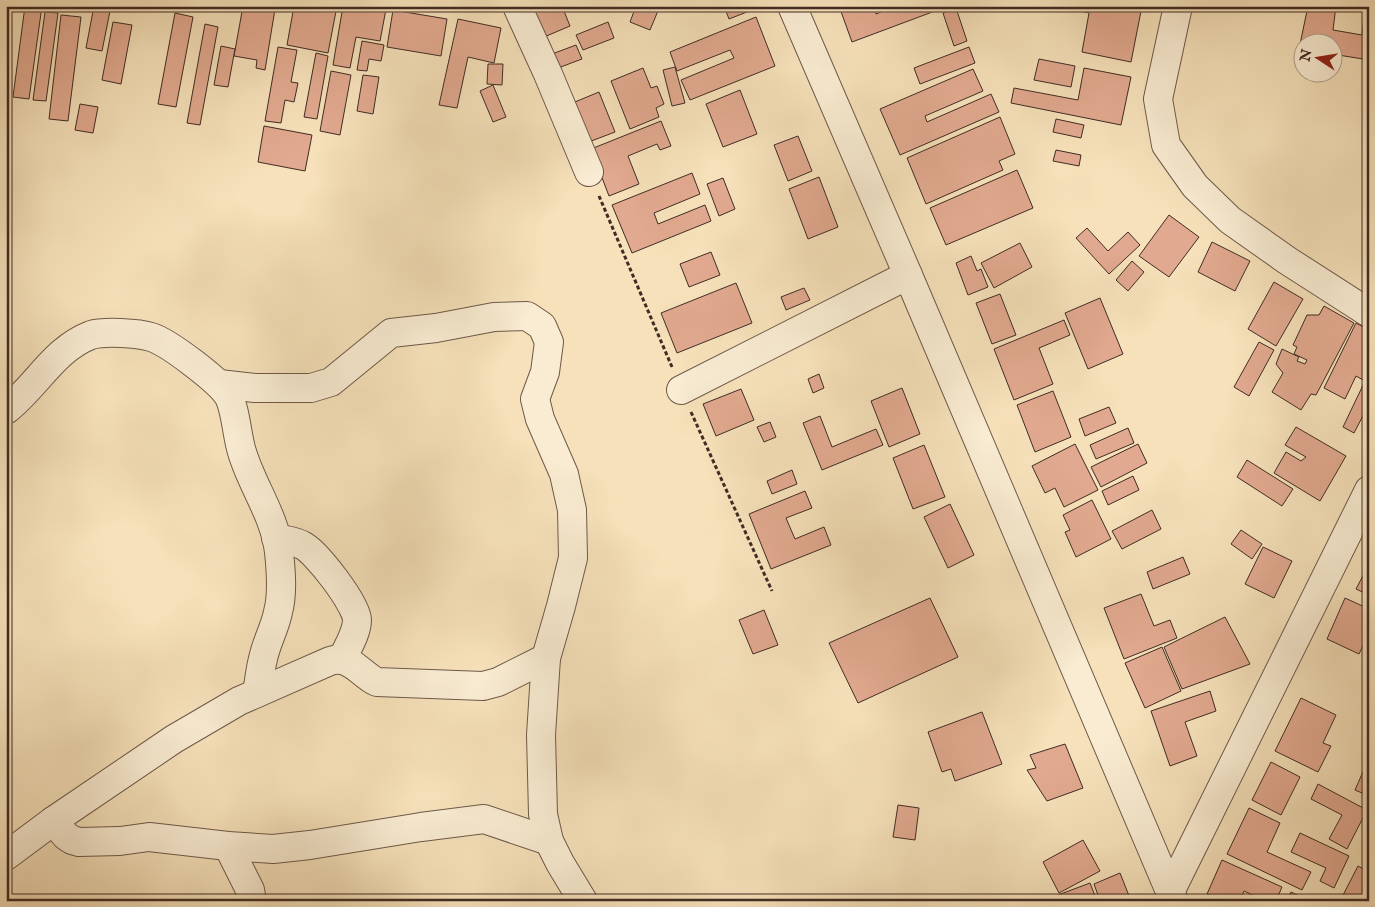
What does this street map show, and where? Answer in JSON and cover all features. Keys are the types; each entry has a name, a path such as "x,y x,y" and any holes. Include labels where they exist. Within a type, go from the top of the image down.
{"street":[{"path":"517,6 589,172"},
{"path":"792,6 1172,896"},
{"path":"1178,6 1158,99 1166,145 1195,186 1230,220 1288,261 1369,313"},
{"path":"681,390 908,275"},
{"path":"219,384 255,388 311,388 331,382 391,333 436,328 494,317 527,316 542,326 549,342 545,372 535,399 540,418 564,474 572,510 573,558 546,658 540,734 543,814 549,841 560,864 583,901"},
{"path":"6,410 69,346 92,335 132,334 153,338 188,360 219,384 230,398 242,453 270,518 279,550 279,612 263,658 257,693"},
{"path":"1172,896 1369,490"},
{"path":"276,538 304,545 337,581 350,602 357,618 355,629 342,660"},
{"path":"6,856 53,821 174,739 239,701 330,661 342,660 356,667 368,678 377,682 483,686 498,682 546,658"},
{"path":"53,821 66,836 79,842 120,841 149,837 273,849 422,827 484,820 549,841"},
{"path":"228,846 250,890 252,901"}],"building":[{"path":"25,6 42,6 29,99 13,97"},
{"path":"94,6 111,6 102,51 86,48"},
{"path":"243,6 275,9 265,70 256,68 257,60 234,56"},
{"path":"294,6 337,6 328,53 287,45"},
{"path":"343,6 374,6 386,9 380,41 356,37 350,68 333,65"},
{"path":"532,6 562,6 570,26 544,37"},
{"path":"636,6 660,6 650,30 630,22"},
{"path":"724,6 750,6 752,10 729,19"},
{"path":"839,6 874,6 876,14 896,6 943,6 943,8 852,42"},
{"path":"1056,6 1142,6 1131,62 1082,52 1089,13"},
{"path":"1308,6 1336,6 1333,30 1362,35 1365,6 1369,6 1369,60 1342,56 1342,32 1303,32"},
{"path":"956,8 967,41 954,46 943,13"},
{"path":"393,10 447,19 441,56 387,47"},
{"path":"45,12 58,13 46,101 33,100"},
{"path":"175,13 193,17 176,107 158,104"},
{"path":"61,15 81,17 68,121 49,119"},
{"path":"756,17 775,66 690,100 681,80 734,58 730,50 677,71 670,52"},
{"path":"458,19 501,28 494,63 468,57 457,108 439,105"},
{"path":"113,22 132,25 121,84 102,80"},
{"path":"608,22 614,38 583,50 576,35"},
{"path":"205,24 218,27 200,125 187,123"},
{"path":"362,41 384,45 381,61 369,59 367,71 357,70"},
{"path":"576,45 582,59 558,68 552,54"},
{"path":"221,46 235,49 228,87 214,85"},
{"path":"278,47 297,50 291,82 298,83 294,102 285,100 281,123 265,121"},
{"path":"969,47 975,63 920,84 914,68"},
{"path":"316,53 328,56 317,119 304,117"},
{"path":"1039,59 1075,66 1071,87 1034,80"},
{"path":"488,64 503,64 502,85 487,84"},
{"path":"675,67 685,103 672,106 663,70"},
{"path":"643,68 651,88 657,86 664,104 656,108 659,117 630,129 611,81"},
{"path":"1084,68 1131,77 1121,125 1011,103 1014,88 1078,100"},
{"path":"973,69 983,91 925,116 927,122 991,94 999,112 900,155 880,109"},
{"path":"331,71 351,75 340,135 320,131"},
{"path":"363,75 379,77 373,114 357,111"},
{"path":"493,85 506,117 493,122 480,91"},
{"path":"740,90 757,134 723,147 706,104"},
{"path":"599,92 615,132 586,143 570,104"},
{"path":"80,104 98,107 93,133 75,130"},
{"path":"1000,117 1015,154 999,161 1003,170 926,204 907,158"},
{"path":"1056,119 1084,125 1081,138 1053,132"},
{"path":"661,121 671,146 660,150 657,144 628,156 639,184 609,196 591,149"},
{"path":"264,126 312,135 305,171 258,162"},
{"path":"798,136 812,171 788,181 774,145"},
{"path":"1056,150 1081,155 1079,166 1053,161"},
{"path":"1017,170 1033,208 946,245 930,208"},
{"path":"692,173 700,194 654,213 658,224 705,205 711,221 632,253 612,205"},
{"path":"819,177 838,227 808,239 789,189"},
{"path":"723,178 735,209 719,216 707,184"},
{"path":"1169,215 1199,237 1169,277 1139,256"},
{"path":"1087,228 1108,251 1128,232 1140,245 1109,274 1076,238"},
{"path":"1212,242 1250,261 1235,291 1198,272"},
{"path":"1020,243 1032,267 994,288 981,263"},
{"path":"711,252 720,275 689,287 680,264"},
{"path":"971,256 977,271 981,269 988,287 968,295 956,263"},
{"path":"1132,261 1144,272 1128,291 1116,280"},
{"path":"1274,282 1303,299 1276,346 1248,329"},
{"path":"736,283 752,323 677,353 661,313"},
{"path":"804,288 810,300 786,310 781,297"},
{"path":"1000,294 1016,335 992,344 976,303"},
{"path":"1100,298 1123,354 1088,369 1065,313"},
{"path":"1324,306 1354,323 1316,395 1311,394 1301,410 1272,392 1283,373 1276,364 1282,349 1299,357 1297,361 1305,364 1307,360 1294,354 1297,347 1293,345 1307,315 1319,315"},
{"path":"1064,320 1070,335 1039,348 1053,384 1014,400 994,349"},
{"path":"1356,323 1369,330 1369,404 1354,433 1343,427 1365,381 1356,376 1345,399 1324,388"},
{"path":"1259,342 1274,350 1249,396 1234,387"},
{"path":"819,374 824,388 813,393 808,379"},
{"path":"902,388 920,434 889,447 871,401"},
{"path":"741,389 754,420 716,436 703,404"},
{"path":"1053,391 1071,437 1035,452 1017,405"},
{"path":"1109,407 1116,423 1085,436 1079,419"},
{"path":"820,416 832,447 876,429 883,445 822,470 803,423"},
{"path":"770,422 776,437 764,442 757,427"},
{"path":"1296,427 1346,456 1320,501 1274,473 1286,452 1301,461 1306,457 1285,445"},
{"path":"1128,428 1134,443 1096,459 1090,445"},
{"path":"1075,444 1098,490 1064,507 1055,488 1045,493 1032,466"},
{"path":"1138,444 1147,463 1101,487 1091,467"},
{"path":"924,445 945,497 913,509 893,458"},
{"path":"1247,460 1293,489 1282,506 1237,477"},
{"path":"792,470 797,484 772,494 767,481"},
{"path":"1133,476 1139,490 1108,505 1102,491"},
{"path":"805,491 812,508 786,518 795,539 824,527 831,545 771,569 749,514"},
{"path":"1092,500 1111,539 1076,557 1065,532 1070,530 1063,515"},
{"path":"950,504 974,555 948,568 924,517"},
{"path":"1152,510 1161,529 1122,549 1112,531"},
{"path":"1241,530 1262,544 1252,559 1231,544"},
{"path":"1263,547 1292,561 1274,598 1245,584"},
{"path":"1183,557 1190,574 1153,589 1147,572"},
{"path":"1369,564 1369,595 1356,589"},
{"path":"1141,594 1154,626 1170,620 1177,638 1124,659 1104,608"},
{"path":"930,598 958,657 858,703 829,643"},
{"path":"1345,598 1369,609 1369,633 1359,654 1327,639"},
{"path":"764,610 778,645 753,654 739,620"},
{"path":"1225,617 1250,664 1182,689 1164,647"},
{"path":"1162,647 1181,691 1145,708 1125,663"},
{"path":"1210,691 1216,711 1185,722 1197,756 1170,766 1151,711"},
{"path":"1301,698 1336,715 1323,743 1331,746 1318,772 1275,751"},
{"path":"982,712 1002,764 955,781 951,769 942,772 928,732"},
{"path":"1065,744 1083,788 1047,801 1027,770 1036,768 1030,755"},
{"path":"1369,758 1369,796 1355,790"},
{"path":"1271,762 1300,777 1281,815 1252,800"},
{"path":"1318,784 1367,810 1347,849 1329,839 1342,815 1311,799"},
{"path":"898,805 919,808 915,840 893,837"},
{"path":"1249,808 1280,823 1267,852 1311,872 1302,890 1227,854"},
{"path":"1300,833 1349,856 1334,888 1320,881 1326,868 1291,852"},
{"path":"1083,840 1100,871 1059,893 1043,862"},
{"path":"1222,860 1282,887 1276,901 1265,901 1244,891 1240,901 1224,901 1207,894"},
{"path":"1358,866 1369,872 1369,891 1364,901 1344,901 1341,899"},
{"path":"1120,873 1131,901 1100,901 1094,884"},
{"path":"1090,883 1097,901 1060,901 1058,895"},
{"path":"1291,892 1310,901 1287,901"}]}
